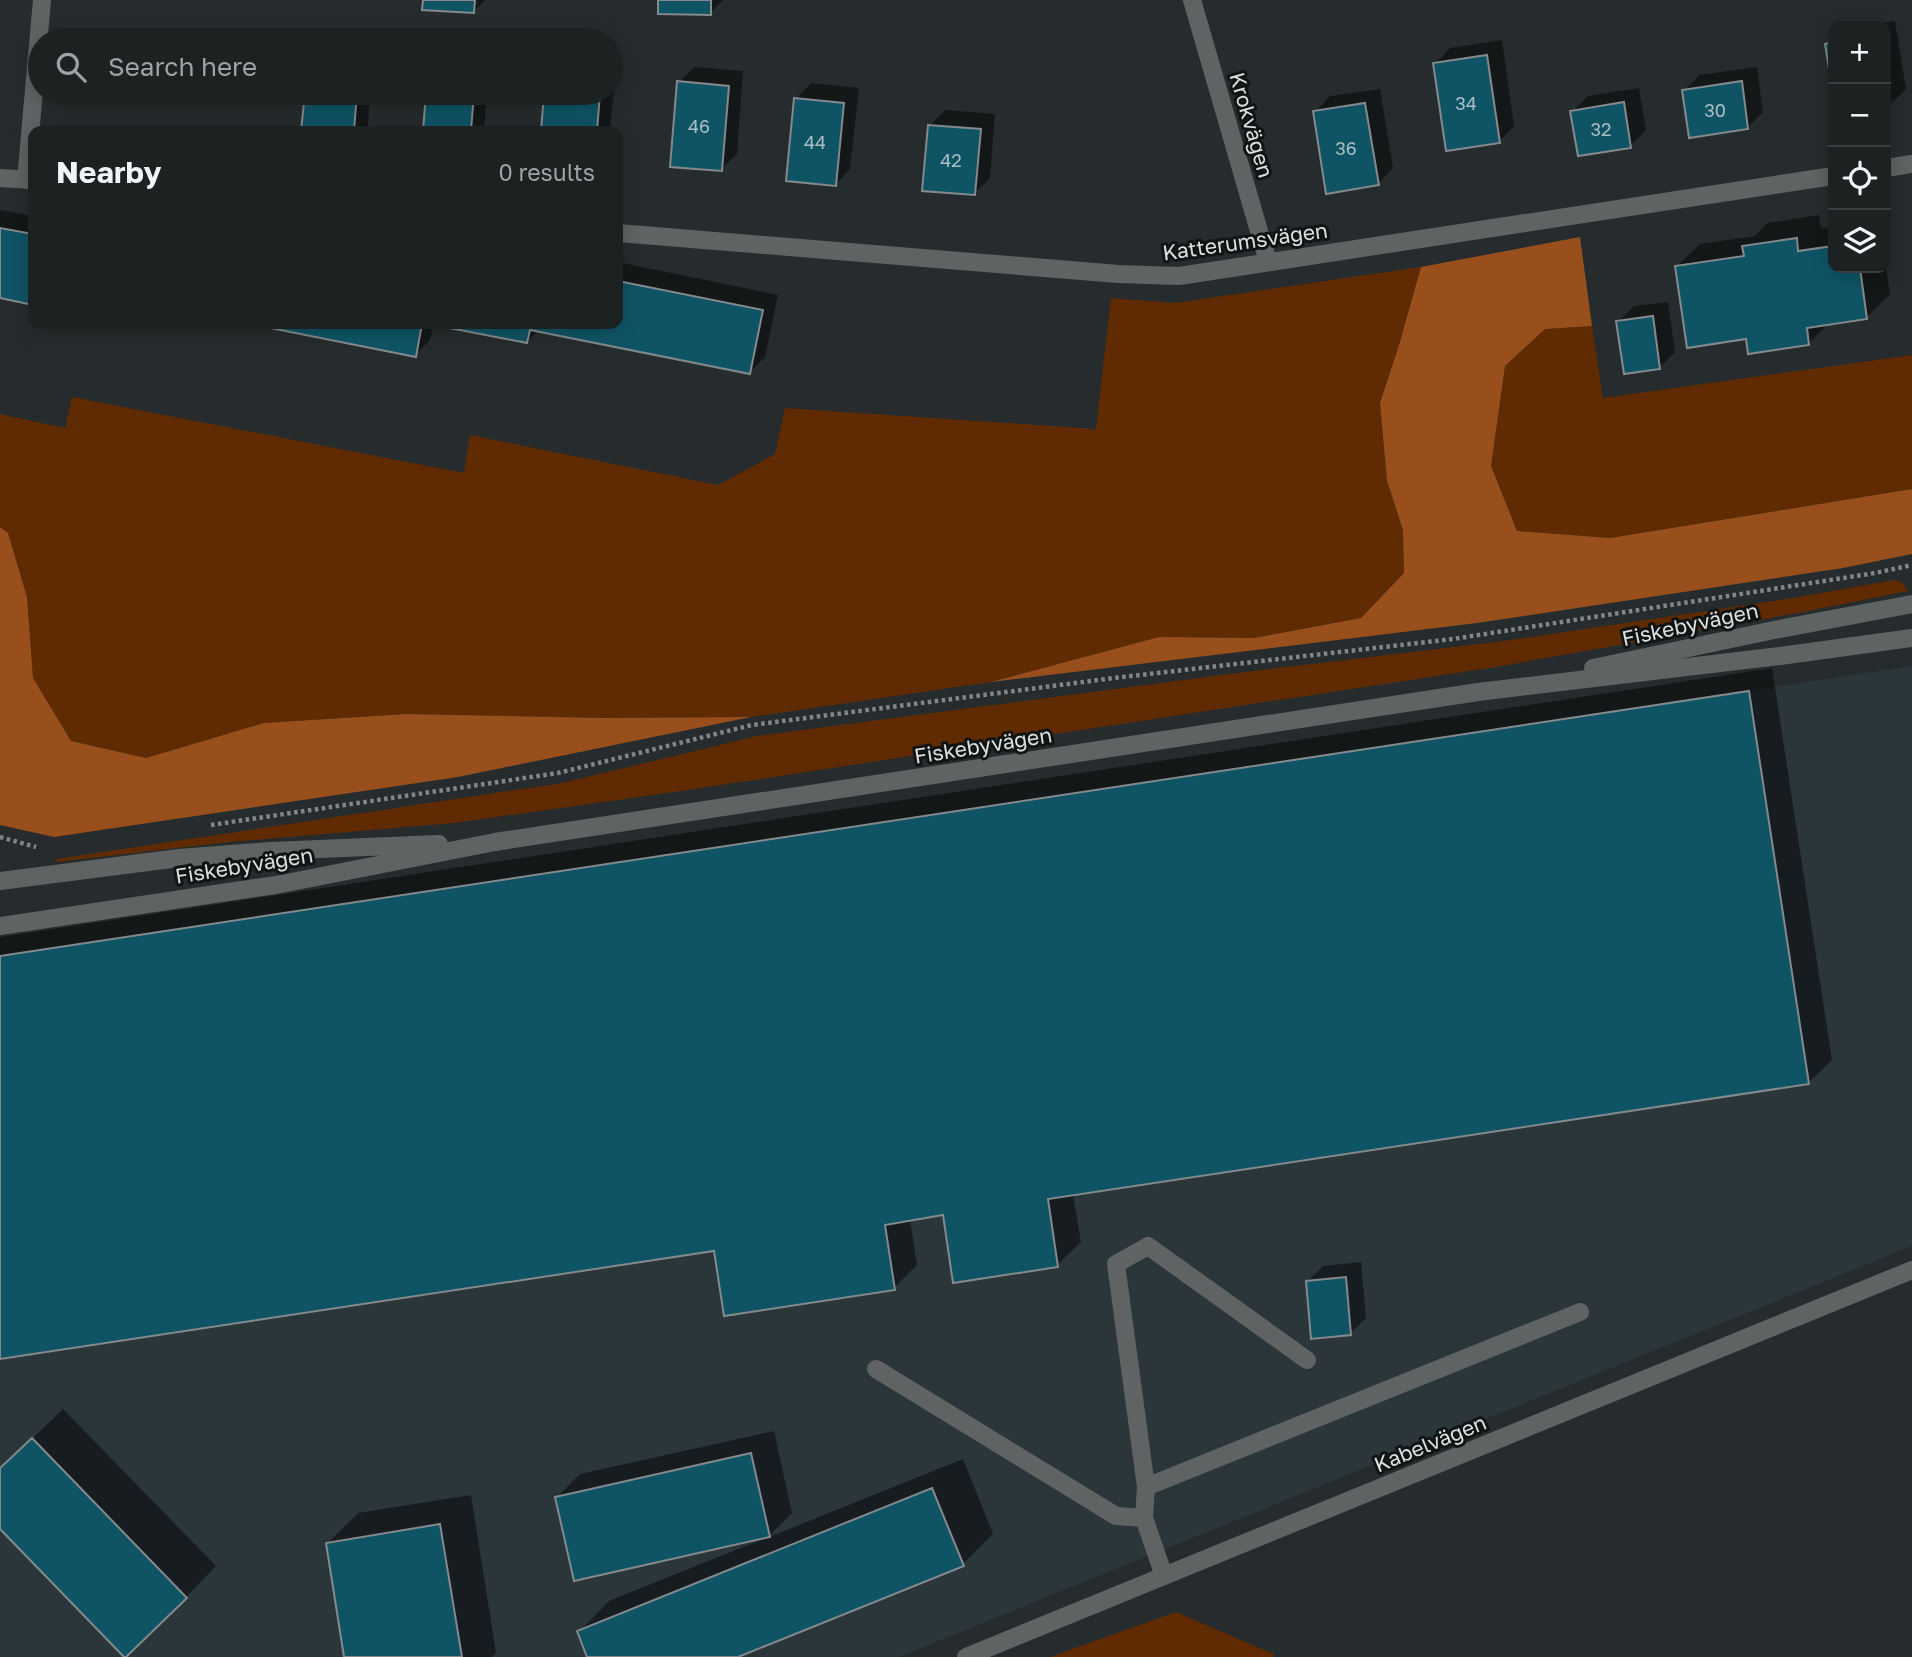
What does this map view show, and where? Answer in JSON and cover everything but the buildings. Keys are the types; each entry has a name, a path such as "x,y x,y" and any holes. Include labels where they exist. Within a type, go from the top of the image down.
{"street":[{"path":"40,28 42,0"},
{"name":"Krokvägen","path":"1192,0 1268,262"},
{"path":"34,126 35,105"},
{"path":"1891,167 1912,164"},
{"name":"Katterumsvägen","path":"623,233 1118,274 1179,276 1828,177"},
{"path":"0,178 28,180"},
{"name":"Fiskebyvägen","path":"1479,692 1912,604"},
{"name":"Fiskebyvägen","path":"0,926 276,885 495,842 1479,692 1912,638"},
{"name":"Fiskebyvägen","path":"0,881 192,857 495,842"},
{"path":"1164,1576 1144,1518 1146,1487 1116,1264 1148,1246 1307,1360"},
{"name":"Kabelvägen","path":"966,1657 1912,1270"},
{"path":"1146,1487 1580,1312"},
{"path":"876,1369 1116,1516 1144,1518"}],"path":[{"path":"207,825 558,773 752,725 1114,678 1453,639 1912,565"},
{"path":"0,837 45,850"}],"shaded area":[{"path":"1580,237 1592,326 1545,329 1505,366 1491,466 1517,531 1610,538 1912,489 1912,554 1843,568 1477,623 991,682 1159,637 1254,638 1361,618 1404,573 1403,530 1387,481 1380,403 1421,267"},
{"path":"1421,267 1380,403 1387,481 1403,530 1404,573 1361,618 1254,638 1159,637 991,682 751,717 604,718 406,714 264,723 146,758 71,741 33,678 27,597 8,533 0,527 0,414 65,428 72,397 464,473 470,435 718,485 775,454 785,408 1096,429 1111,298 1175,303"},
{"path":"1592,326 1603,398 1912,355 1912,489 1610,538 1517,531 1491,466 1505,366 1545,329"},
{"path":"0,527 8,533 27,597 33,678 71,741 146,758 264,723 406,714 604,718 751,717 458,777 54,837 0,825"},
{"path":"1894,580 1903,583 1908,591 1496,667 454,823 229,842 56,862 56,859 562,783 757,736 1504,641 1787,599"},
{"path":"1912,666 1912,1246 899,1657 0,1657 0,956"},
{"path":"1176,1612 1274,1654 1273,1657 1050,1657"}]}
